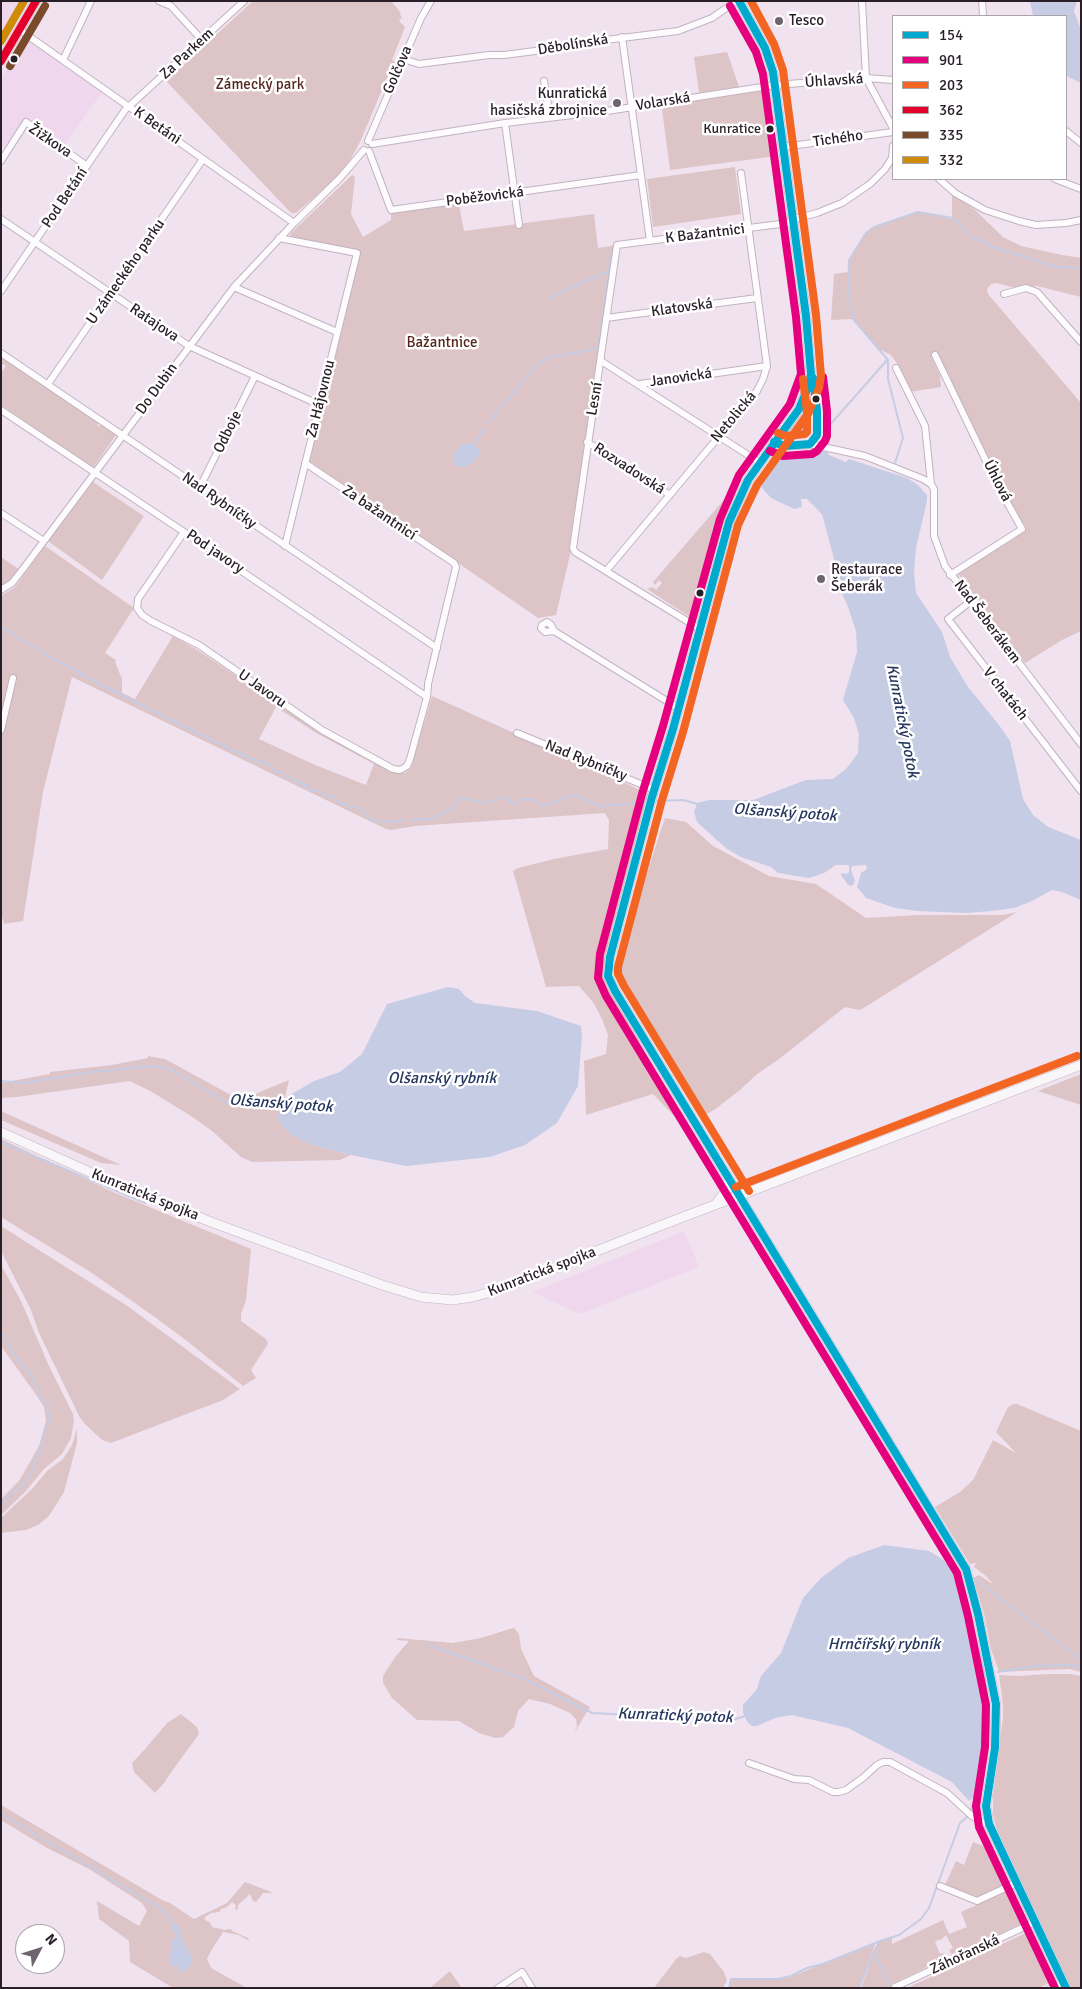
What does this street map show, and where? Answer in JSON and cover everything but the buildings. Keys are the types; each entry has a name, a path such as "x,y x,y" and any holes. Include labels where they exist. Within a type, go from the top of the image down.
{"street":[{"path":"1,61 36,1"},
{"path":"63,60 90,1"},
{"path":"159,1 172,4 202,40"},
{"name":"Za Parkem","path":"129,106 244,1"},
{"name":"Golčova","path":"366,151 372,149 370,143 402,59 431,1"},
{"path":"738,1 765,48 770,60 775,85 810,351 811,374 809,385 799,409 759,462 742,490 733,512 653,796 610,957 608,976 966,1569 978,1614 996,1704 995,1748 986,1806 989,1824 1065,1985 1051,1988"},
{"name":"Děbolínská","path":"402,59 419,64 566,47 573,44 678,31 712,18 738,1"},
{"path":"862,1 866,78 892,126"},
{"path":"982,1 983,15"},
{"name":"K Betáni","path":"20,30 294,223"},
{"path":"622,37 650,241"},
{"name":"Úhlavská","path":"775,85 866,78 892,80"},
{"path":"544,81 550,117"},
{"name":"Volarská","path":"370,143 632,107 775,85"},
{"name":"Pod Betání","path":"1,291 129,106"},
{"name":"Žižkova","path":"1,161 26,122 87,166"},
{"path":"505,123 519,225"},
{"name":"Tichého","path":"783,147 892,132"},
{"path":"1067,132 1081,143"},
{"path":"294,223 366,151"},
{"name":"Poběžovická","path":"366,151 391,210 641,175"},
{"name":"K Bažantnici","path":"617,245 793,221 842,202 870,184 885,169 892,158"},
{"name":"U zámeckého parku","path":"48,384 204,159"},
{"name":"Netolická","path":"606,571 757,391 767,366 741,173"},
{"path":"940,180 955,192 985,210 1019,221 1036,225 1081,220"},
{"path":"1058,180 1081,189"},
{"name":"Ratajova","path":"1,219 189,346 320,405"},
{"name":"Do Dubin","path":"1,590 12,583 234,287 294,223"},
{"name":"Za Hájovnou","path":"279,238 356,253 285,546"},
{"name":"Lesní","path":"606,571 575,552 573,548 617,245"},
{"path":"234,287 337,332"},
{"path":"1004,294 1026,288 1037,292 1081,342"},
{"name":"Klatovská","path":"606,318 758,298"},
{"name":"Nad Rybníčky","path":"1,353 437,648"},
{"name":"Úhlová","path":"935,355 999,488 1022,529 950,574"},
{"name":"Janovická","path":"601,361 640,384 767,366"},
{"name":"Nad Šeberákem","path":"896,368 925,426 931,484 934,494 933,528 935,544 950,574 1081,744"},
{"name":"Odboje","path":"200,487 255,376"},
{"path":"640,384 759,462"},
{"name":"Pod javory","path":"1,410 427,697"},
{"name":"Rozvadovská","path":"587,442 670,495"},
{"path":"774,442 784,446 810,444 829,450 864,456 923,479 931,484"},
{"name":"Za bažantnicí","path":"305,463 454,563 456,567 437,648"},
{"path":"1,513 44,541"},
{"name":"U Javoru","path":"184,532 138,599 136,608 142,615 199,645 322,730 393,769 400,770 409,763 427,697"},
{"path":"606,571 700,629"},
{"name":"V chatách","path":"971,601 948,619 1081,791"},
{"path":"554,631 678,708"},
{"path":"427,697 437,648"},
{"path":"1,730 13,678"},
{"name":"Nad Rybníčky","path":"517,733 653,796"},
{"name":"Kunratická spojka","path":"1,1132 94,1174 211,1222 421,1297 463,1300 501,1289 716,1204 1081,1065"},
{"path":"716,1204 728,1188 729,1179"},
{"path":"751,1215 748,1205 749,1200 752,1194 760,1188"},
{"path":"749,1763 794,1779 809,1780 833,1792 839,1792 858,1781 877,1765 890,1762 947,1793 972,1816 981,1822 989,1824"},
{"path":"940,1886 977,1901 1016,1883"},
{"name":"Záhořanská","path":"895,1987 1035,1922"},
{"path":"498,1988 522,1972 532,1988"}],"shaded area":[{"path":"1,1 27,1 25,7 1,42"},
{"path":"27,40 103,91 64,145 25,118 5,148 1,145 1,78"},
{"path":"684,1231 699,1267 579,1314 533,1292"}],"green space":[{"name":"Zámecký park","path":"253,1 391,1 401,13 402,17 399,21 405,27 392,60 396,62 393,71 390,71 360,142 350,160 334,180 296,213 291,213 166,81"},
{"path":"727,52 739,87 699,93 694,57"},
{"path":"766,90 770,96 777,156 670,170 662,109 678,104"},
{"path":"735,167 741,214 653,227 647,179"},
{"name":"Bažantnice","path":"352,175 355,177 351,214 363,237 391,220 391,210 458,200 464,231 594,214 598,248 617,245 587,442 583,454 572,546 556,615 538,618 305,463 357,250 291,237 290,234"},
{"path":"952,194 974,209 1003,237 1021,246 1081,258 1081,297 1037,286 1015,288 997,283 991,284 987,289 988,294 1081,403 1081,631 1062,640 1025,663 957,573 1014,539 1026,528 1000,485 938,357 931,356 940,376 941,387 910,392 899,366 891,355 879,349 853,319 831,320 834,274 848,272 849,262 866,233 874,227 918,212 952,219"},
{"path":"1,357 99,423 97,425 99,427 101,424 116,435 93,468 1,405 1,373 6,366 1,363"},
{"path":"812,387 814,410 812,415 795,440 790,441 785,437 786,434 801,414 809,399"},
{"path":"93,482 144,516 102,580 48,541"},
{"path":"735,487 696,621 647,589 653,587 656,590 662,583 659,580 655,585 653,582"},
{"path":"45,546 134,608 105,653 116,660 115,662 122,679 122,693 135,699 173,636 199,651 321,733 394,773 405,773 411,768 432,696 649,794 603,976 691,1134 653,1094 586,1115 584,1061 606,1054 608,1035 593,1002 579,986 546,987 513,871 554,859 608,849 609,820 605,813 386,829 72,677 43,792 23,921 4,924 1,913 1,596 15,587","holes":["276,707 318,734 374,764 366,785 315,765 259,739"]},
{"path":"1,557 20,570 13,579 1,587"},
{"path":"665,818 686,822 713,846 769,876 816,884 866,918 918,915 1003,915 1017,912 862,1009 845,1007 756,1075 740,1090 705,1115 700,1111 625,988 618,961"},
{"path":"148,1056 165,1059 240,1100 289,1080 285,1098 279,1107 309,1144 351,1155 340,1160 252,1162 241,1157 211,1130 191,1116 130,1081 1,1098 1,1083 50,1074 50,1072 112,1065 148,1058"},
{"path":"1081,1074 1081,1105 1038,1091"},
{"path":"1,1109 3,1112 121,1165 101,1163 1,1120"},
{"path":"1,1139 113,1192 251,1249 246,1300 241,1314 241,1321 266,1339 268,1344 251,1370 256,1378 243,1386 187,1341 92,1273 1,1217"},
{"path":"1,1226 126,1305 240,1389 223,1400 111,1443 102,1440 79,1416 39,1333 31,1310 1,1251"},
{"path":"1,1265 21,1301 49,1366 73,1414 74,1420 71,1438 62,1454 44,1469 25,1492 1,1515 1,1499 19,1481 39,1446 46,1421 44,1407 1,1346"},
{"path":"1014,1404 1081,1431 1081,1672 1069,1669 999,1672 991,1649 984,1613 973,1578 979,1575 994,1585 974,1567 976,1563 970,1564 935,1507 960,1492 973,1480 993,1440 1016,1453 996,1432 1008,1407"},
{"path":"77,1429 77,1443 64,1492 49,1516 38,1525 26,1530 1,1533 1,1518 32,1489 47,1471 63,1459 72,1445"},
{"path":"513,1628 519,1634 521,1649 534,1676 590,1707 574,1733 577,1726 576,1719 570,1713 550,1704 529,1699 518,1711 514,1727 503,1737 495,1738 479,1733 459,1721 417,1720 392,1698 383,1683 383,1676 409,1641 397,1640 397,1638 453,1643 481,1638"},
{"path":"1048,1674 1081,1676 1081,1988 1070,1988 1000,1843 993,1814 993,1797 1003,1717 999,1675"},
{"path":"181,1714 197,1727 199,1734 155,1793 134,1772 132,1763 167,1723"},
{"path":"1,1805 170,1903 194,1919 227,1903 245,1882 274,1893 263,1893 256,1902 253,1901 250,1894 238,1905 238,1909 235,1910 236,1905 232,1902 219,1912 211,1913 204,1918 210,1922 212,1927 225,1930 231,1929 248,1938 249,1941 239,1935 223,1932 207,1959 211,1968 247,1988 173,1988 130,1962 129,1941 99,1919 97,1901 139,1926 147,1911 142,1903 89,1869 47,1848 1,1820"},
{"path":"973,1842 989,1848 1006,1884 978,1897 945,1885 956,1861 964,1865"},
{"path":"1010,1890 1025,1922 949,1957 952,1955 949,1950 953,1948 946,1935 942,1939 935,1941 939,1952 943,1953 946,1958 891,1984 891,1988 861,1988 878,1942 892,1936 892,1944 943,1920 949,1934 967,1927 961,1912"},
{"path":"1030,1931 1054,1981 1039,1988 907,1988"},
{"path":"876,1942 859,1988 728,1988 733,1978 788,1978"},
{"path":"704,1952 710,1954 724,1972 727,1980 723,1988 654,1988 677,1958 680,1956 686,1958"},
{"path":"450,1971 462,1988 430,1988 431,1987"}],"water":[{"path":"1030,1 1077,1 1074,11 1081,30 1081,83 1067,76 1067,15 1033,15"},
{"path":"470,443 479,449 479,454 475,461 465,467 459,467 454,464 453,458 457,449 463,444"},
{"path":"821,451 827,452 829,455 846,462 849,459 907,478 918,485 927,495 916,548 914,572 916,593 942,632 950,657 968,687 1010,741 1023,799 1033,815 1048,827 1081,840 1081,900 1052,890 1014,908 991,911 966,913 895,908 866,898 857,887 861,873 867,869 866,865 852,866 851,870 855,881 852,886 848,885 841,875 841,873 846,874 849,872 849,865 836,865 824,873 809,878 778,873 771,867 741,857 727,849 697,822 694,812 697,803 709,800 753,800 806,780 833,779 846,769 858,753 859,734 854,718 843,700 857,652 856,631 847,604 839,588 833,555 822,514 807,499 801,499 802,507 794,509 771,498 761,487 765,475 764,471 769,470 779,457"},
{"name":"Olšanský rybník","path":"448,987 459,989 475,1003 537,1011 581,1026 578,1086 557,1123 525,1145 490,1157 406,1166 309,1144 288,1132 281,1124 278,1120 279,1107 285,1098 314,1081 340,1072 362,1054 387,1004"},
{"name":"Hrnčířský rybník","path":"884,1545 929,1551 942,1559 954,1571 963,1588 986,1674 990,1723 987,1758 981,1785 976,1796 969,1801 952,1782 848,1728 792,1715 775,1718 757,1726 752,1726 748,1723 743,1713 743,1705 757,1689 761,1676 781,1653 803,1598 821,1578 848,1558"},
{"path":"172,1921 179,1927 182,1939 191,1956 191,1966 183,1972 180,1972 177,1966 172,1966 169,1963 172,1940 177,1938 171,1926"}],"waterway":[{"name":"Kunratický potok","path":"895,463 903,438 888,379 888,360 853,319 848,287 849,260 866,233 874,227 918,212 953,218 972,237 993,247 1056,267 1081,268"},
{"path":"598,348 611,257"},
{"path":"548,298 609,271"},
{"path":"489,422 530,372 541,362 552,357 600,348"},
{"path":"826,443 829,426 887,360"},
{"path":"474,445 485,428"},
{"path":"1,627 57,661 135,702 256,761 269,764 275,772 282,772 285,777 289,776 296,782 300,782 304,786 307,785 310,791 318,790 322,795 334,796 339,804 346,803 350,808 356,806 364,811 370,820 392,822 404,820"},
{"name":"Olšanský potok","path":"411,820 429,819 449,811 459,799 464,798 483,803 505,797 513,804 520,800 531,799 543,806 574,795 600,806 646,802"},
{"name":"Olšanský potok","path":"654,801 683,800 698,804"},
{"name":"Olšanský potok","path":"1,1081 22,1083 92,1072 151,1066 164,1067 227,1103 280,1107"},
{"path":"1,1142 145,1203"},
{"name":"Olšanský potok","path":"1,1332 16,1357 33,1378 40,1396 48,1405 47,1411 51,1418 43,1436 42,1447 35,1458 33,1470 26,1481 1,1504"},
{"path":"971,1576 1081,1660"},
{"name":"Kunratický potok","path":"426,1644 524,1679 592,1713 732,1720 746,1716"},
{"name":"Kunratický potok","path":"998,1672 1036,1666 1070,1665 1081,1667"},
{"path":"970,1812 976,1796"},
{"path":"1,1814 161,1909 173,1923"},
{"path":"890,1988 874,1951 880,1941 899,1935 921,1919 929,1908 960,1823 968,1816"},
{"path":"729,1988 731,1979 778,1979 791,1976 807,1968 823,1964 880,1941"},
{"path":"859,1988 874,1951"}],"transit line":[{"name":"332","path":"1,41 24,1"},
{"name":"362","path":"1,61 36,1"},
{"name":"154","path":"739,1 765,48 773,72 806,316 811,374 809,385 799,409 748,480 729,522 673,729 652,797 610,957 608,976 615,991 966,1569 978,1614 996,1704 995,1748 986,1806 989,1824 1066,1988"},
{"name":"203","path":"749,1191 624,986 618,974 618,967 738,525 757,485 808,414 819,388 821,376 816,315 783,70 774,44 751,1"},
{"name":"335","path":"10,66 45,6"},
{"name":"901","path":"730,6 756,52 763,74 796,317 801,374 790,404 739,475 720,519 663,726 642,794 600,954 598,978 606,996 957,1573 968,1616 986,1705 985,1747 976,1806 979,1827 1055,1988"},
{"name":"901","path":"770,451 783,456 812,454 825,441 827,436 827,411 823,377"},
{"name":"154","path":"774,442 784,446 810,444 817,435 817,411 813,378"},
{"name":"203","path":"778,433 786,436 805,434 807,432 807,412 803,379"},
{"name":"203","path":"736,1187 1077,1056"}],"place":[{"name":"Tesco","path":"779,21"},
{"name":"Kunratická hasičská zbrojnice","path":"617,103"},
{"name":"Kunratice","path":"770,129"},
{"name":"Restaurace Šeberák","path":"821,579"}]}
